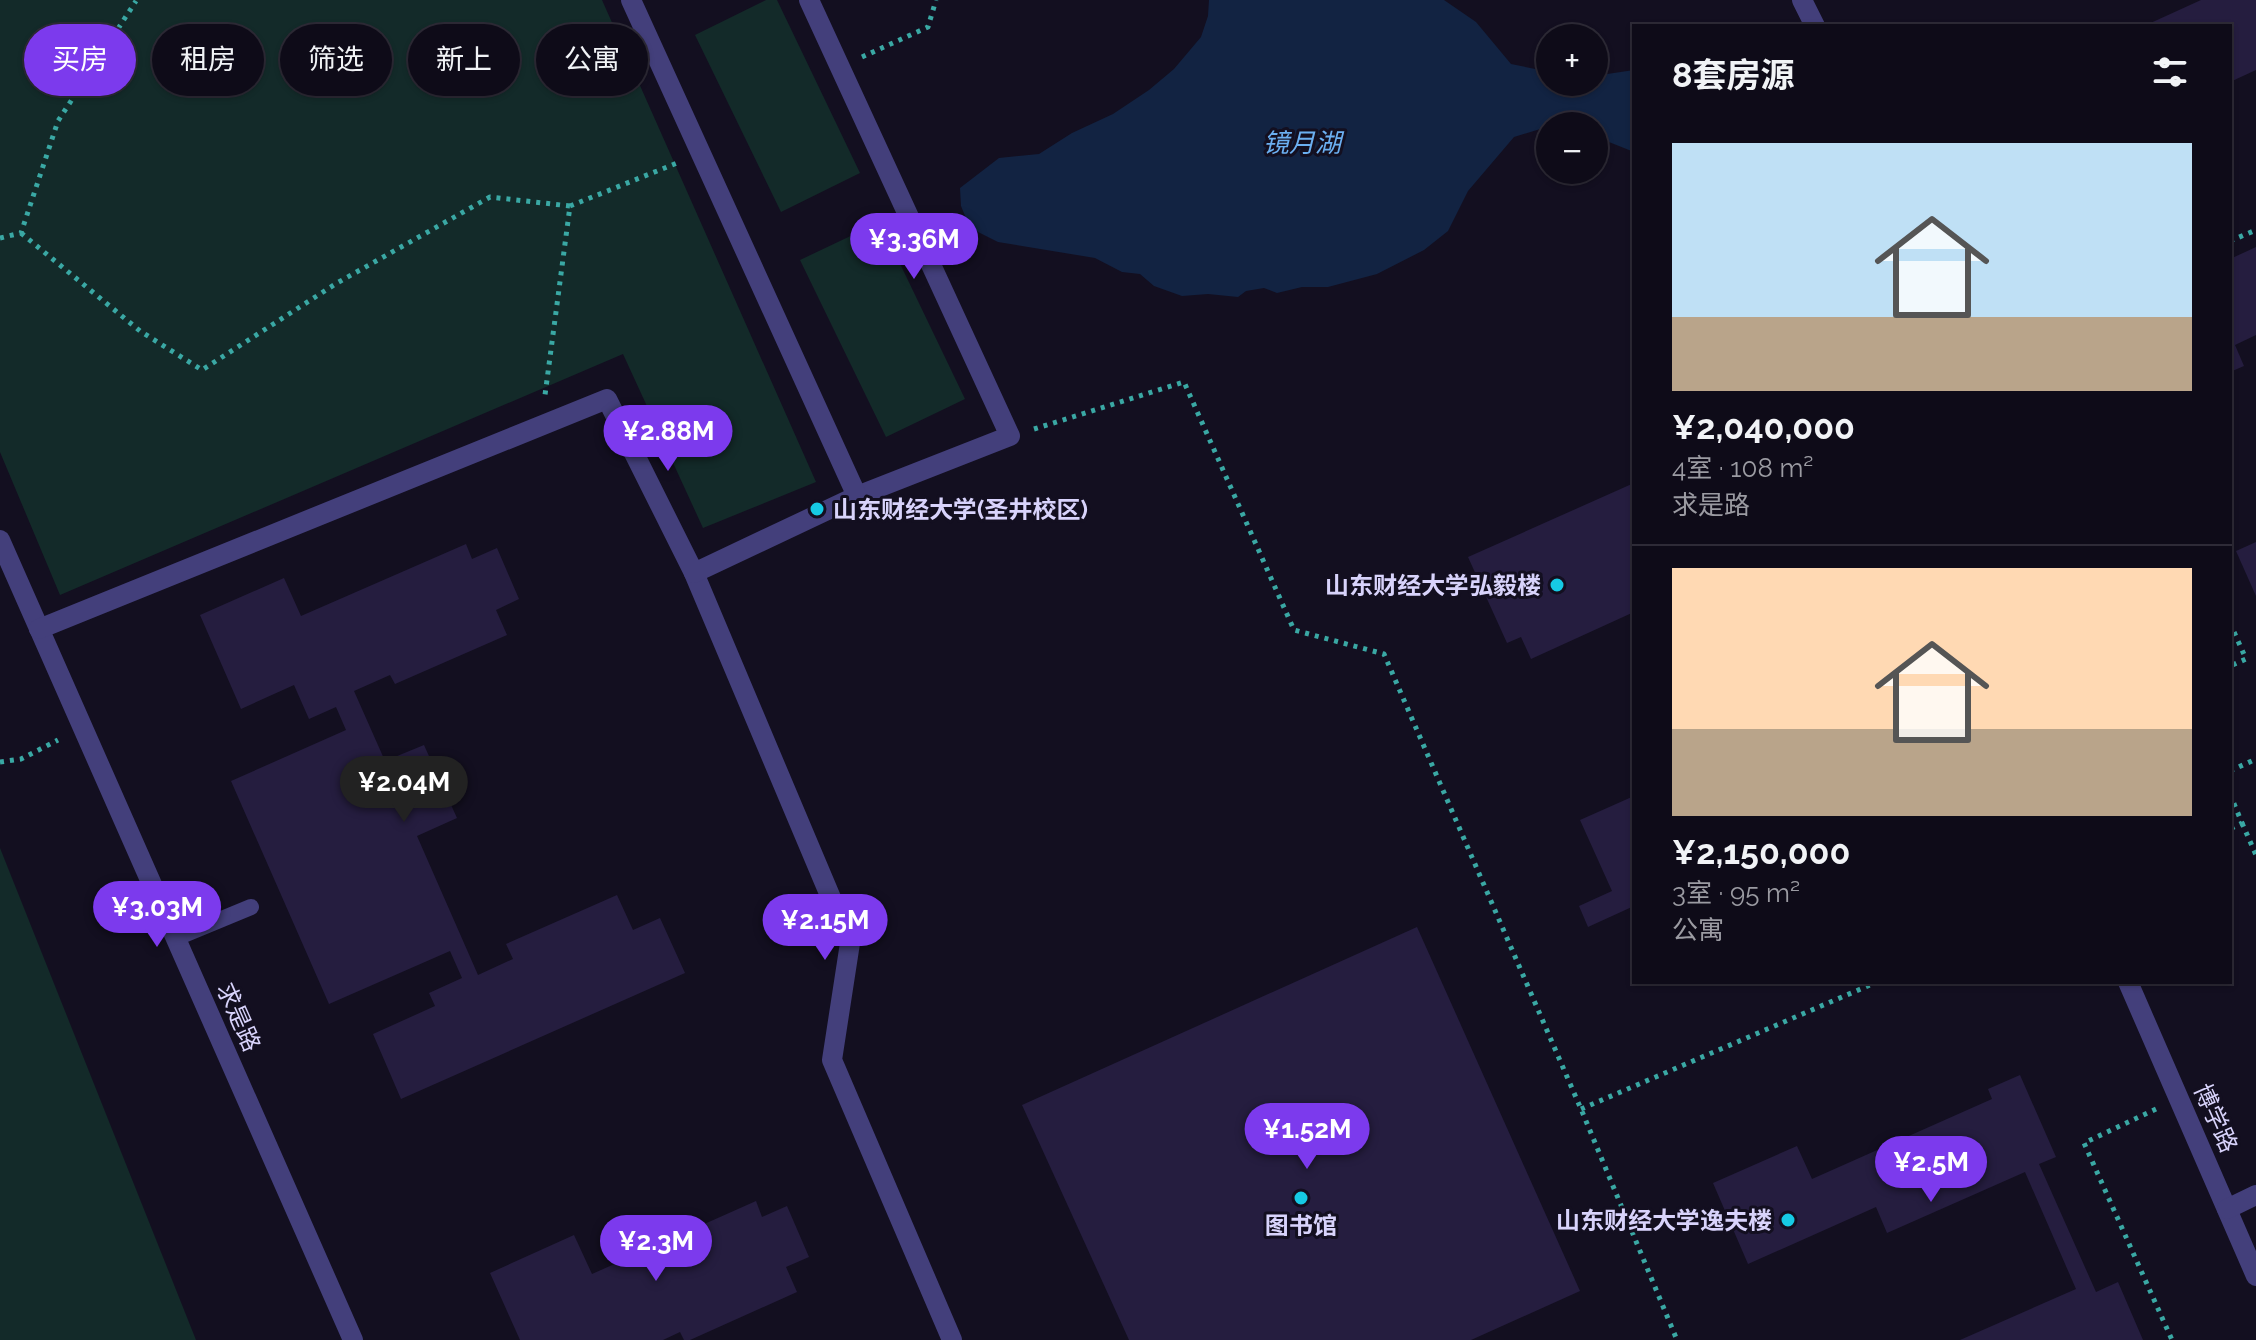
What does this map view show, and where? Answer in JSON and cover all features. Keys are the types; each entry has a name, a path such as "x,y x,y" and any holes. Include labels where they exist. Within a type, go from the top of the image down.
{"street":[{"path":"631,0 857,496"},
{"path":"694,573 857,496 1010,436 809,0"},
{"path":"1802,0 1814,24"},
{"path":"39,629 607,399 694,573 850,943 832,1060 952,1340"},
{"name":"求是路","path":"0,540 353,1340"},
{"name":"博学路","path":"2129,984 2256,1276"},
{"path":"2227,1209 2256,1195"}],"lane":[{"path":"176,938 251,907"}],"path":[{"path":"840,67 928,27 936,0"},
{"path":"21,233 58,121 136,1"},
{"path":"21,233 140,331 202,370 337,283 490,197 570,206 701,153"},
{"path":"541,425 570,206"},
{"path":"2232,240 2256,230"},
{"path":"0,238 21,233"},
{"path":"1010,436 1184,382 1294,630 1384,654 1581,1109 1677,1340"},
{"path":"2232,628 2246,659 2232,665"},
{"path":"0,762 21,759 83,727"},
{"path":"2232,770 2256,759"},
{"path":"2232,799 2256,855"},
{"path":"2232,828 2242,823"},
{"path":"1581,1109 1872,984"},
{"path":"2172,1340 2084,1143 2179,1099"}],"green space":[{"path":"0,0 602,0 613,24 536,24 536,96 645,96 816,482 703,528 623,354 60,595 0,452"},
{"path":"766,0 777,0 860,173 781,212 695,35"},
{"path":"880,222 965,399 886,437 800,260"},
{"path":"0,848 196,1340 0,1340"}],"water":[{"name":"镜月湖","path":"1209,0 1444,0 1476,22 1511,64 1536,69 1536,96 1608,96 1608,74 1632,70 1632,151 1608,142 1608,112 1536,112 1536,130 1514,137 1468,191 1448,231 1424,250 1377,274 1328,287 1302,287 1277,293 1264,288 1246,291 1238,297 1208,294 1182,296 1154,286 1140,274 1122,272 1095,258 998,242 970,228 961,206 960,188 999,158 1039,154 1072,133 1113,114 1174,69 1201,37 1208,16"}],"building":[{"path":"2201,0 2256,0 2256,70 2232,81 2232,24 2148,24"},
{"path":"2256,247 2256,335 2235,345 2244,366 2232,371 2232,258"},
{"name":"山东财经大学弘毅楼","path":"1632,484 1632,613 1531,659 1521,637 1507,643 1468,557"},
{"path":"2256,542 2256,596 2236,551"},
{"path":"466,544 472,559 497,548 519,599 496,610 507,635 395,684 390,675 354,691 385,761 424,745 457,818 417,836 478,975 513,959 506,944 617,895 633,930 660,918 685,973 401,1099 373,1034 435,1006 429,993 462,978 450,951 329,1004 231,781 346,730 336,707 309,719 294,685 241,709 200,615 284,578 301,616"},
{"path":"1632,797 1632,907 1588,927 1579,906 1612,891 1580,820"},
{"name":"图书馆","path":"1417,927 1580,1291 1471,1340 1129,1340 1022,1105"},
{"name":"山东财经大学逸夫楼","path":"2020,1075 2056,1157 2039,1164 2096,1292 2118,1282 2143,1340 1960,1340 2076,1289 2025,1172 1887,1233 1876,1207 1748,1264 1713,1183 1797,1146 1812,1179 1992,1099 1988,1089"},
{"path":"756,1201 762,1217 787,1206 809,1257 786,1267 797,1292 690,1340 684,1340 680,1332 663,1340 520,1340 490,1273 574,1235 592,1274"}],"place":[{"name":"山东财经大学(圣井校区)","path":"817,509"},
{"name":"山东财经大学弘毅楼","path":"1557,585"},
{"name":"图书馆","path":"1301,1198"},
{"name":"山东财经大学逸夫楼","path":"1788,1220"}]}
